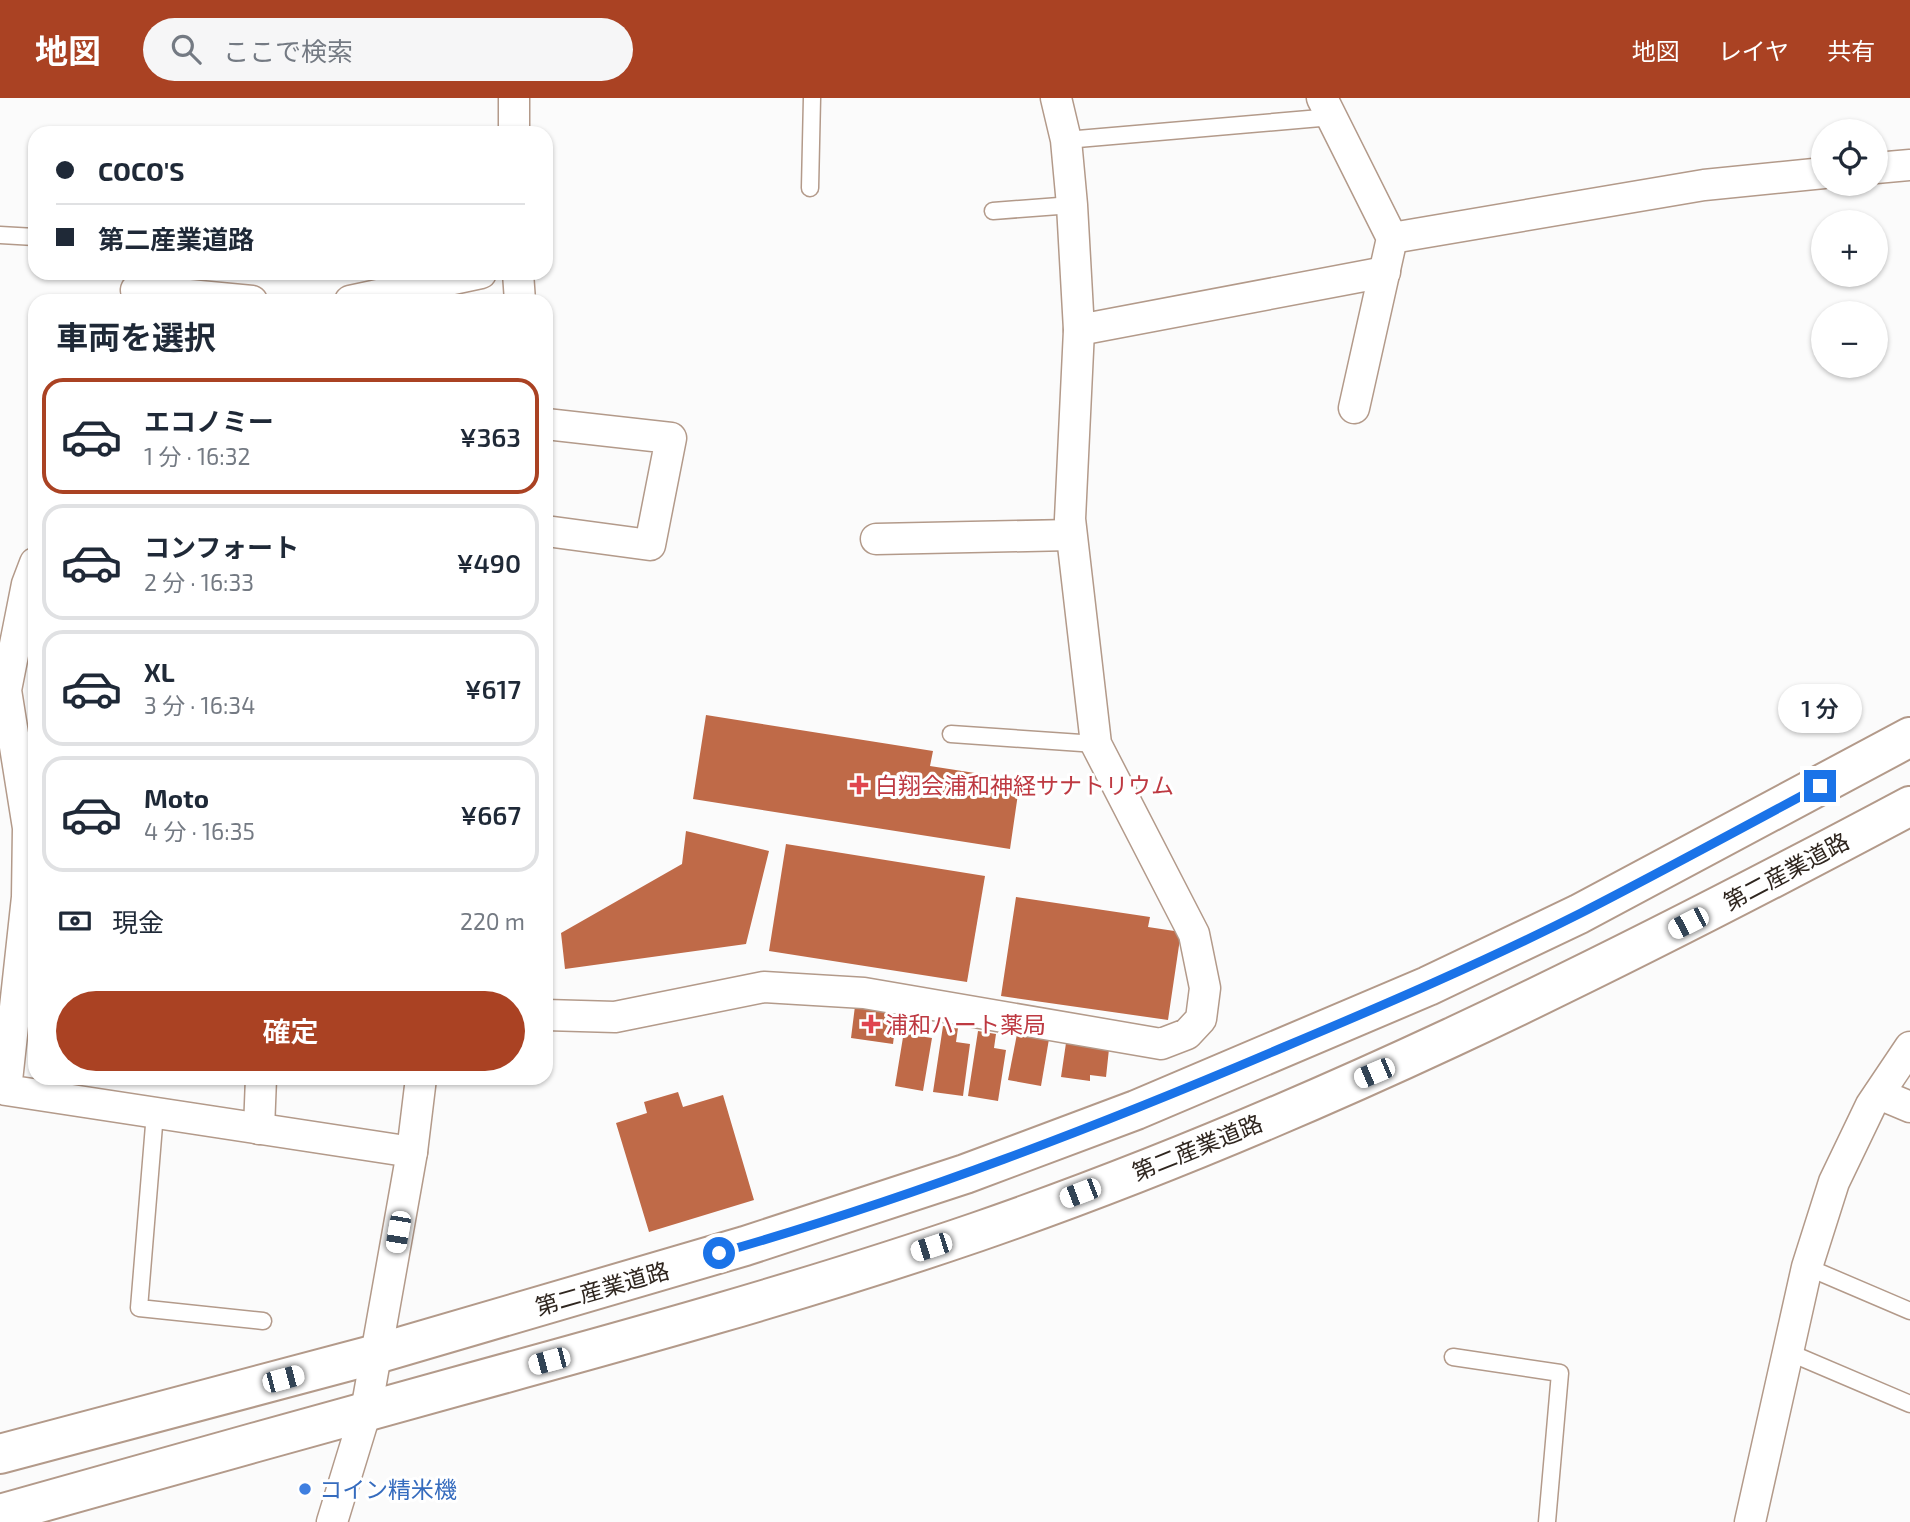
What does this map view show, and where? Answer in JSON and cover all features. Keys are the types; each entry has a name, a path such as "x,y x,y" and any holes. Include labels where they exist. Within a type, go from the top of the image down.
{"main road":[{"name":"第二産業道路","path":"0,1454 376,1354 745,1246 965,1174 1136,1110 1428,986 1579,914 1910,737"},
{"name":"第二産業道路","path":"0,1514 762,1303 979,1231 1155,1165 1447,1042 1684,925 1910,806"}],"street":[{"path":"514,98 514,126"},
{"path":"553,1015 615,1017 764,987 864,993 1161,1044 1187,1034 1201,1019 1205,988 1194,934 1096,744 1072,535 1079,330 1066,140 1056,98"},
{"path":"1327,107 1392,238 1354,408"},
{"path":"1888,167 1910,165"},
{"path":"1392,238 1704,185 1811,174"},
{"path":"1079,330 1385,272"},
{"path":"383,294 448,280"},
{"path":"131,281 210,294"},
{"path":"553,425 671,438 650,545 553,532"},
{"path":"876,539 1072,535"},
{"path":"28,581 6,690 28,828 27,897 6,1032 6,1090 412,1152"},
{"path":"1750,1522 1807,1267 1835,1182 1879,1094 1910,1047"},
{"path":"259,1129 261,1085"},
{"path":"332,1522 366,1411 412,1152 420,1085"},
{"path":"1879,1094 1910,1107"}],"lane":[{"path":"810,188 812,98"},
{"path":"1066,140 1327,107"},
{"path":"993,211 1072,205"},
{"path":"0,235 28,237"},
{"path":"951,734 1096,744"},
{"path":"155,1113 139,1308 263,1321"},
{"path":"1807,1267 1910,1311"},
{"path":"1788,1352 1910,1404"},
{"path":"1453,1357 1560,1373 1547,1522"}],"building":[{"path":"706,715 933,751 930,766 1020,780 1010,849 693,799"},
{"path":"686,831 769,851 746,944 565,969 561,933 682,864"},
{"path":"786,844 985,876 967,982 769,951"},
{"path":"1016,897 1150,917 1148,927 1181,932 1168,1020 1001,996"},
{"path":"855,1006 897,1012 893,1044 851,1038"},
{"path":"906,1019 921,1021 919,1036 932,1038 923,1091 895,1086"},
{"path":"943,1026 958,1028 956,1042 970,1044 963,1096 933,1092"},
{"path":"978,1031 996,1034 994,1048 1006,1050 998,1101 968,1096"},
{"path":"1017,1034 1049,1039 1041,1086 1008,1080"},
{"path":"1066,1043 1109,1049 1106,1077 1090,1075 1090,1081 1061,1077"},
{"path":"678,1092 683,1107 723,1095 754,1200 649,1232 616,1123 647,1113 644,1102"}],"place":[{"name":"白翔会浦和神経サナトリウム","path":"859,785"},
{"name":"浦和ハート薬局","path":"871,1024"},
{"name":"コイン精米機","path":"305,1489"}],"route":[{"path":"719,1253 965,1174 1136,1110 1258,1059 1428,986 1579,914 1820,786"}]}
